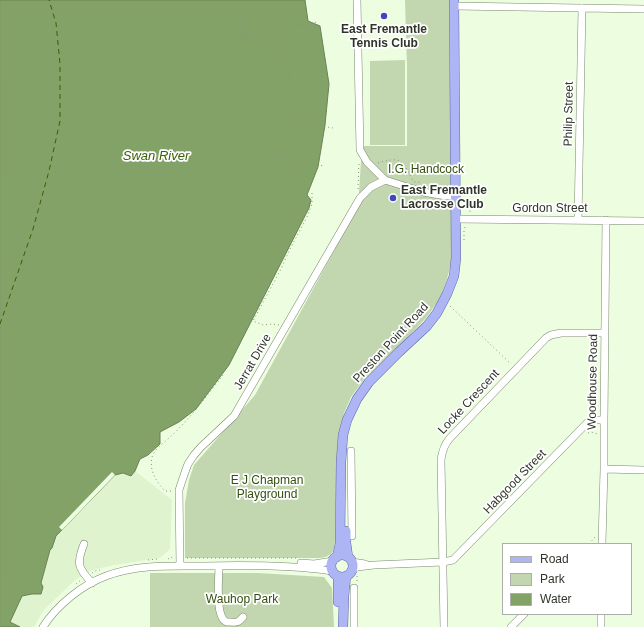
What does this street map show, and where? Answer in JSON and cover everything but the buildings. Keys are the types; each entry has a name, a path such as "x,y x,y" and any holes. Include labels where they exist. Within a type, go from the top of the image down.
{"main road":[{"name":"Preston Point Road","path":"345,569 331,565 335,559 340,544 341,462 343,436 347,420 357,399 369,382 427,326 441,307 454,276 461,221 455,195 457,3"},
{"name":"Preston Point Road","path":"342,626 349,507 346,466 351,426 360,403 374,385 429,330 444,311 458,279 461,260 461,221 457,3"},
{"path":"335,559 344,556 345,569"}],"street":[{"path":"357,0 360,150 367,162 385,180 423,192 446,196 455,195"},
{"path":"457,3 644,9"},
{"name":"Philip Street","path":"578,220 582,8"},
{"name":"Jerrat Drive","path":"180,566 179,490 185,472 194,455 234,416 360,198 371,187 385,180"},
{"name":"Woodhouse Road","path":"602,543 606,220"},
{"name":"Gordon Street","path":"461,221 644,221"},
{"name":"Locke Crescent","path":"444,627 441,460 443,449 450,438 546,338 551,335 561,333 605,333"},
{"name":"Habgood Street","path":"443,562 453,560 587,424 594,420 604,420"},
{"path":"351,451 349,507 352,536"},
{"path":"604,469 644,470"},
{"path":"84,544 79,556 79,566 92,583"},
{"path":"43,627 60,606 84,588 106,576 132,569 151,567 261,565 286,563 314,564 335,559"},
{"path":"261,565 318,569 345,569 374,565 443,562"},
{"path":"219,566 219,607 222,617 225,622 234,623 239,622 243,617"},
{"path":"342,626 354,625 354,588"},
{"path":"512,627 523,615"},
{"path":"601,615 601,627"}],"path":[{"path":"241,22 241,78"},
{"path":"241,35 317,22"},
{"path":"282,28 292,98"},
{"path":"277,118 333,128"},
{"path":"358,192 360,150"},
{"path":"270,156 324,166"},
{"path":"374,169 376,164 389,160 399,161 406,167 413,181 422,182"},
{"path":"286,327 277,324 263,325 253,321 307,217 312,204 312,193"},
{"path":"461,221 464,230 464,242"},
{"path":"447,304 451,306 516,368"},
{"path":"179,490 165,490 157,482 153,476 152,457 156,449 187,420 223,375"},
{"path":"187,400 200,387 207,393"},
{"path":"587,433 591,432 600,437"},
{"path":"590,543 596,536"},
{"path":"184,558 300,558"}],"shaded area":[{"path":"135,471 172,500 170,549 160,558 92,570 75,580 49,605 43,611 34,627 20,627 0,617 0,612 22,596 32,594 41,583 50,550 56,537 112,472 123,473 131,476"}],"green space":[{"name":"E J Chapman Playground","path":"405,0 449,0 452,246 451,263 440,299 426,318 408,337 365,378 351,397 344,413 338,438 335,543 332,553 320,558 185,558 185,503 189,480 194,465 255,395 358,207 362,146 407,146"},
{"path":"405,60 405,145 370,145 370,61"},
{"name":"Wauhop Park","path":"150,573 258,573 324,577 332,588 334,627 150,627"}],"water":[{"name":"Swan River","path":"0,0 305,0 308,21 320,26 329,84 325,125 318,167 307,195 311,200 309,208 229,365 196,409 179,422 160,432 160,444 148,455 140,459 131,476 123,473 115,475 56,536 50,550 41,583 43,587 41,594 22,596 10,622 20,627 0,627"}],"pier":[{"path":"112,472 115,475 62,530 59,527"}],"ferry route":[{"path":"0,324 33,229 49,171 60,121 60,64 56,23 49,0"}],"place":[{"name":"East Fremantle Tennis Club","path":"384,16"},
{"name":"East Fremantle Lacrosse Club","path":"393,198"}],"park label":[{"name":"I.G. Handcock","path":"426,170"}]}
